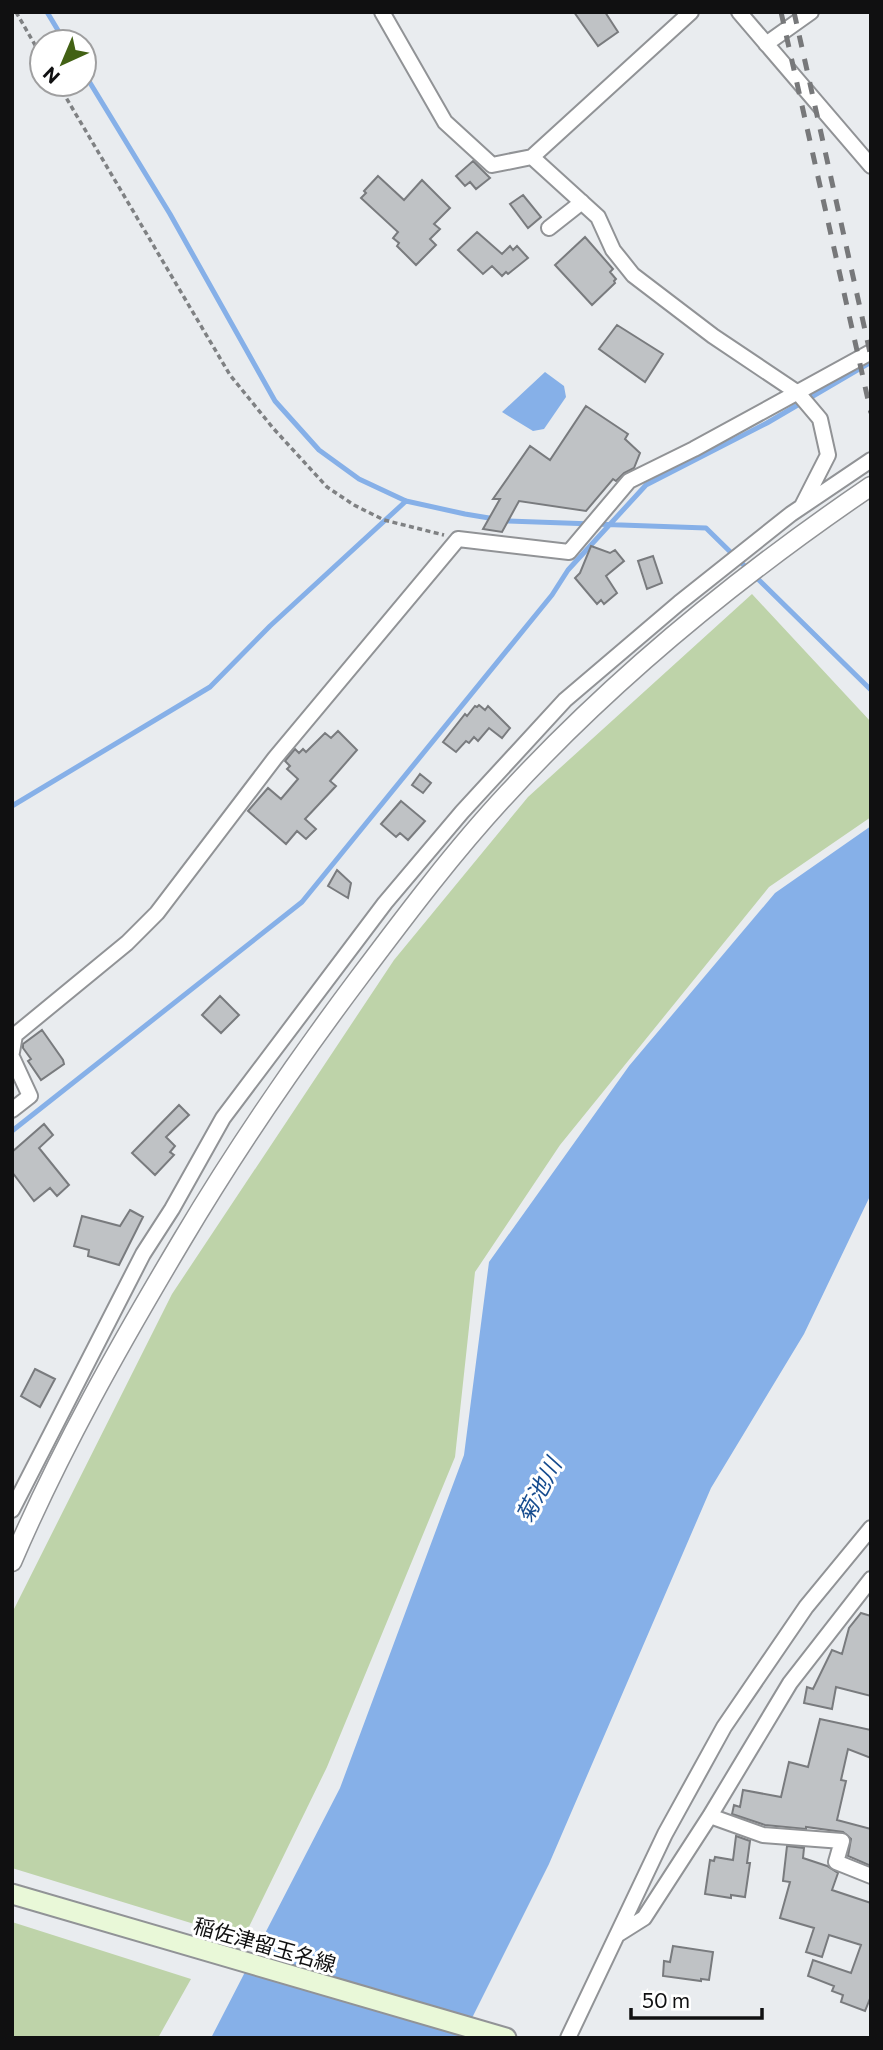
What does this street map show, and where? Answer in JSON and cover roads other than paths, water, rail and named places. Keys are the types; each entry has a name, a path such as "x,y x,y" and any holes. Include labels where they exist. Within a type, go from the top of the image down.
{"main road":[{"name":"稲佐津留玉名線","path":"12,1894 506,2038"}],"street":[{"path":"382,12 445,122 492,165 532,157 691,12"},
{"path":"739,12 871,166"},
{"path":"766,44 811,12"},
{"path":"532,157 598,217 613,250 634,275 713,337 797,393 820,419 828,455 800,508"},
{"path":"549,228 582,202"},
{"path":"12,1110 30,1097 12,1054 15,1035 127,943 157,913 275,758 458,538 569,552 629,481 694,449 871,352"},
{"path":"12,1510 143,1254 172,1209 223,1118 385,903 461,811 565,699 679,603 800,508 871,460"},
{"path":"12,1562 49,1483 146,1298 210,1193 288,1074 411,907 507,794 583,717 660,646 735,584 816,523 871,486"},
{"path":"568,2038 665,1834 724,1727 806,1606 871,1528"},
{"path":"616,1935 644,1918 710,1816 790,1683 871,1579"},
{"path":"710,1816 763,1835 842,1841 836,1863 871,1876"}],"water":[{"path":"545,372 564,386 566,397 544,429 533,431 502,412"},
{"name":"菊池川","path":"871,826 871,1194 804,1334 711,1488 549,1864 462,2038 211,2038 340,1788 464,1455 489,1262 629,1066 775,893"}],"waterway":[{"path":"47,12 57,28"},
{"path":"98,96 170,214 275,401 319,450 359,479 406,501 465,514 507,521 706,528 871,690"},
{"path":"12,1131 302,902 552,595 568,570 646,485 767,423 871,362"},
{"path":"12,806 210,687 270,626 406,501"}],"railway":[{"path":"781,12 871,413"},
{"path":"794,12 871,357"}]}
